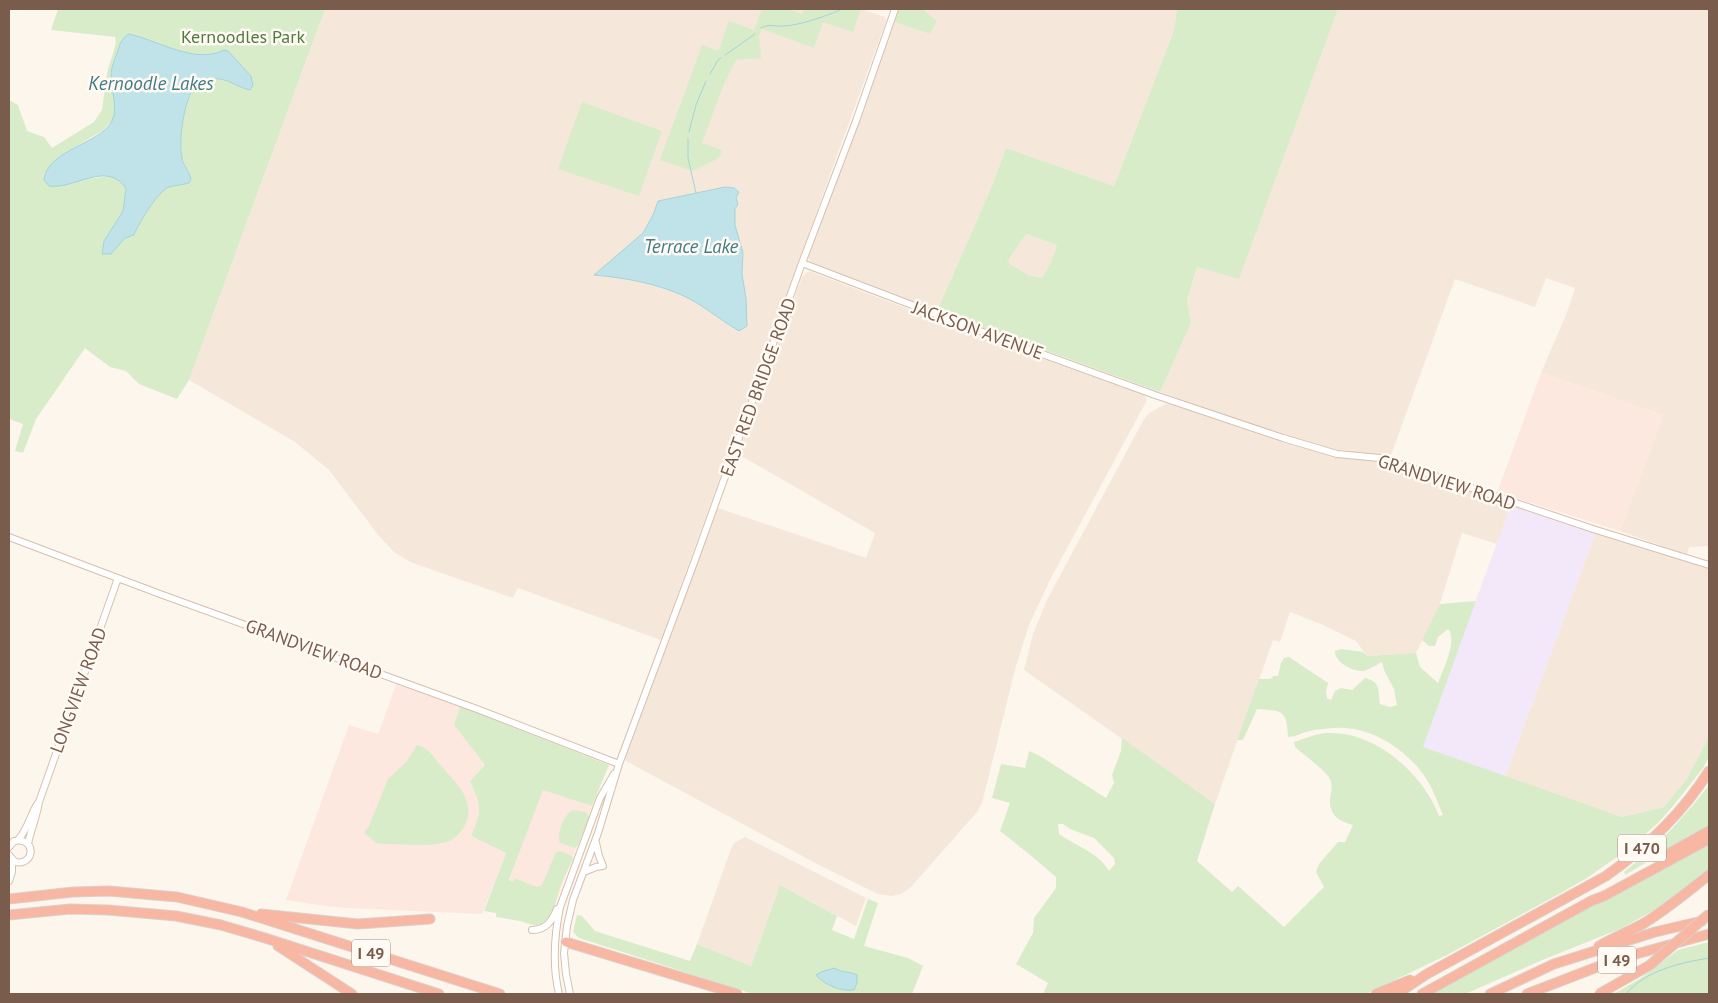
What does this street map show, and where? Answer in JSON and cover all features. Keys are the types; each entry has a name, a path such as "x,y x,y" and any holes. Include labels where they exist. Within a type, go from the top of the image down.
{"highway":[{"name":"I 470","path":"1397,994 1427,974 1583,890 1619,867 1660,832 1687,803 1709,771"},
{"path":"1591,901 1603,891 1709,831"},
{"path":"1422,994 1591,901 1604,896 1709,839"},
{"path":"1588,952 1663,911 1709,875"},
{"name":"I 49","path":"9,899 73,892 108,891 177,897 242,912 500,994"},
{"name":"I 49","path":"9,915 70,909 176,916 221,925 265,938 439,994"},
{"path":"242,912 358,924 430,919"},
{"path":"1599,994 1650,965 1709,914"},
{"name":"I 49","path":"1490,994 1554,964 1588,952 1655,932 1709,919"},
{"name":"I 49","path":"1527,994 1618,959 1709,934"},
{"path":"265,938 352,994"},
{"path":"566,942 737,994"},
{"path":"1376,994 1427,974"},
{"path":"679,976 714,994"}],"main road":[{"name":"EAST RED BRIDGE ROAD","path":"570,994 564,953 570,911 596,840 619,764 895,9"},
{"name":"JACKSON AVENUE","path":"802,264 936,316 1155,395"},
{"name":"GRANDVIEW ROAD","path":"1155,395 1337,454 1380,458 1391,461 1593,529 1709,565"},
{"name":"GRANDVIEW ROAD","path":"9,537 477,709 619,764"},
{"name":"LONGVIEW ROAD","path":"18,840 26,830 32,811 38,802 118,578"},
{"name":"EAST RED BRIDGE ROAD","path":"559,994 554,960 556,925 565,892 600,798 619,764"},
{"name":"LONGVIEW ROAD","path":"19,863 29,858 31,850 28,844 37,814 38,802"},
{"path":"9,847 11,843 18,840 25,841 28,844"},
{"path":"584,840 589,858"},
{"path":"582,876 596,866 603,866 596,840"},
{"path":"580,852 583,860 582,876"},
{"path":"9,880 19,863 10,858"},
{"path":"10,858 12,872"},
{"path":"532,930 540,930 550,923 565,892"}],"shaded area":[{"path":"325,9 862,9 885,17 886,21 661,640 518,588 513,598 410,562 394,552 379,536 329,470 295,442 189,380"},
{"path":"923,9 1177,9 1174,30 1114,186 1006,148 992,186 937,311 810,262 808,258 894,22 930,34 937,21"},
{"path":"1338,9 1709,9 1709,546 1689,547 1687,555 1620,531 1663,415 1541,373 1566,315 1575,288 1546,278 1535,307 1455,279 1389,457 1325,448 1288,438 1160,392 1191,323 1187,302 1197,267 1239,278"},
{"path":"1026,234 1057,245 1051,262 1042,278 1028,275 1007,262"},
{"path":"809,271 966,331 1144,395 1147,400 1052,576 1029,625 1016,666 982,803 977,812 911,887 901,894 891,896 878,894 817,864 626,761 625,757 718,508 866,558 875,533 738,454 802,277"},
{"path":"1541,373 1663,415 1620,531 1499,493 1498,490"},
{"path":"1166,404 1175,404 1320,453 1373,460 1398,466 1511,505 1497,544 1462,533 1438,610 1416,653 1367,656 1356,641 1290,612 1280,642 1273,640 1215,804 1024,670 1033,634 1047,600 1144,419 1149,413"},
{"path":"1511,505 1596,532 1505,777 1422,747"},
{"path":"1596,532 1709,569 1709,737 1686,780 1664,807 1622,817 1505,777"},
{"path":"397,682 460,706 454,725 485,765 470,781 480,804 478,820 471,836 506,853 482,914 345,908 286,900 349,725 378,734"},
{"path":"543,789 592,806 548,922 497,913"},
{"path":"745,837 866,898 856,926 780,885 751,966 697,944 731,849 734,843"}],"green space":[{"name":"Kernoodles Park","path":"58,9 325,9 189,380 177,399 139,384 126,371 110,367 85,348 36,419 23,453 15,451 23,424 9,419 9,100 18,105 27,131 44,137 52,148 94,122 102,110 107,73 116,43 115,37 51,30","holes":["123,38 183,53 196,54 250,90 221,79 207,81 195,87 185,111 181,142 182,158 191,179 189,183 169,187 164,190 149,208 134,235 125,238 111,254 104,241 123,211 126,188 121,182 112,177 86,178 52,163 102,131 112,121 116,108 111,73"]},
{"path":"762,9 788,9 802,14 804,9 861,9 853,32 823,22 814,48 762,29 759,36 761,58 736,60 724,84 702,143 722,150 719,158 693,171 660,160 702,45 718,51 729,21 754,30"},
{"path":"899,9 923,9 937,21 930,34 894,22"},
{"path":"1177,9 1338,9 1239,279 1197,267 1187,301 1191,323 1160,392 937,311 992,186 1006,148 1114,186 1174,30","holes":["1026,234 1057,245 1051,262 1042,278 1028,275 1007,262"]},
{"path":"582,102 662,131 639,196 558,169"},
{"path":"1476,601 1423,747 1622,817 1664,807 1686,780 1709,737 1709,757 1703,768 1659,822 1631,847 1587,878 1447,955 1366,994 1043,994 1048,983 1016,964 1033,933 1034,918 1056,888 1056,877 1000,831 1010,803 992,798 1001,764 1025,768 1029,751 1106,798 1114,783 1112,775 1121,751 1122,738 1215,804 1197,861 1232,892 1238,886 1284,927 1324,887 1316,872 1319,864 1338,842 1345,842 1353,825 1339,819 1333,813 1330,805 1332,787 1330,779 1295,747 1294,742 1324,733 1346,734 1380,747 1410,771 1432,800 1439,816 1443,815 1429,784 1415,764 1395,746 1371,734 1359,730 1333,728 1313,730 1288,737 1286,721 1282,713 1257,709 1244,738 1237,740 1259,679 1270,679 1278,676 1281,663 1284,658 1289,657 1328,683 1327,698 1331,700 1335,691 1341,688 1352,690 1365,678 1374,682 1378,687 1380,704 1390,707 1397,705 1394,689 1382,662 1363,671 1354,670 1345,666 1338,659 1335,651 1341,649 1363,652 1367,656 1416,653 1420,667 1438,683 1451,648 1451,634 1448,629 1438,637 1435,646 1429,646 1422,640 1440,604","holes":["1058,824 1063,824 1070,829 1094,838 1114,858 1115,864 1109,871 1099,859 1059,834"]},
{"path":"460,706 609,765 592,806 543,790 509,880 513,882 514,878 537,887 542,885 556,852 560,851 572,856 573,859 561,884 551,919 540,927 496,917 496,913 484,911 506,853 471,836 479,814 479,808 470,781 485,765 454,725"},
{"path":"417,745 425,748 431,754 463,793 468,807 466,823 458,835 451,840 436,844 376,843 364,833 369,826 388,779 407,761"},
{"path":"1709,785 1709,827 1625,875 1624,872 1670,831"},
{"path":"575,810 586,812 589,817 575,848 560,843 559,835 567,814"},
{"path":"1709,842 1709,869 1665,904 1622,928 1465,994 1428,994"},
{"path":"780,885 837,916 832,930 854,939 868,899 878,903 864,946 908,958 923,966 912,994 753,994 579,938 573,932 577,915 582,916 595,931 690,961 697,944 751,966"},
{"path":"1709,942 1709,994 1614,994 1641,978 1678,950"}],"water":[{"name":"Kernoodle Lakes","path":"129,34 189,53 201,55 213,54 224,50 228,51 251,76 253,85 250,90 218,79 195,86 185,110 181,142 183,161 191,179 189,183 171,186 164,190 149,208 134,235 125,238 111,254 102,254 104,241 123,211 126,188 118,180 109,176 89,178 59,186 49,186 44,180 47,170 54,161 97,136 112,121 115,110 111,81 112,69 121,42"},
{"name":"Terrace Lake","path":"725,187 734,188 739,192 736,198 738,204 735,209 735,225 743,253 742,274 746,298 747,326 739,331 697,303 673,291 634,280 594,275 643,233 658,201"},
{"path":"834,968 857,975 857,983 854,990 834,987 819,979 816,975"}],"waterway":[{"path":"761,28 798,24 842,9"},
{"path":"725,55 755,34"},
{"path":"710,74 721,58"},
{"path":"689,132 696,105 706,81"},
{"path":"688,139 688,158 696,193"},
{"path":"1626,994 1653,973 1675,965 1709,958"}]}
